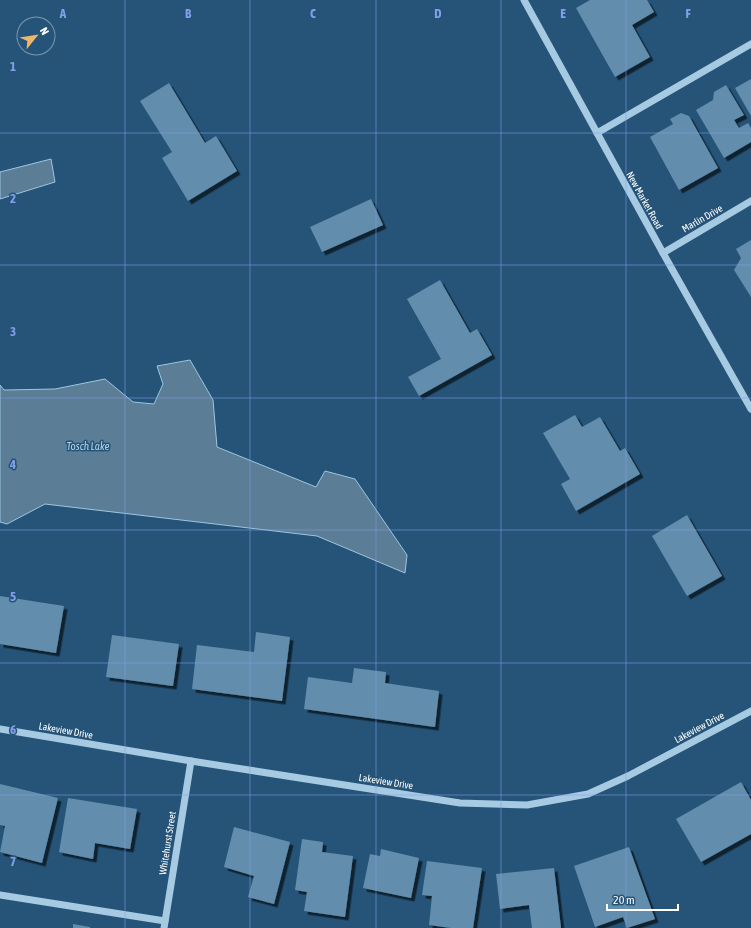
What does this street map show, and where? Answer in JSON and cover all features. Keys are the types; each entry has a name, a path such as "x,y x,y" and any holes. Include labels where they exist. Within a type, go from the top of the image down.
{"street":[{"name":"New Market Road","path":"524,0 662,253 751,410"},
{"path":"597,133 751,44"},
{"name":"Marlin Drive","path":"662,253 751,201"},
{"name":"Lakeview Drive","path":"0,729 191,761 460,803 527,805 588,794 628,776 751,710"},
{"name":"Whitehurst Street","path":"164,925 191,761"},
{"path":"0,895 164,925"}],"water":[{"path":"51,159 55,182 0,199 0,172"},
{"name":"Tosch Lake","path":"190,360 213,400 217,447 316,487 325,471 355,479 407,555 405,573 317,536 45,504 7,524 0,522 0,385 4,390 55,389 105,379 133,402 154,404 163,384 157,366"}],"building":[{"path":"590,0 647,0 654,12 632,25 650,57 615,77 576,8"},
{"path":"751,79 751,116 735,88"},
{"path":"169,83 205,143 216,136 237,171 188,201 162,158 172,152 140,101"},
{"path":"726,85 744,115 734,120 739,128 748,123 751,128 751,142 724,158 696,110 713,100 714,92"},
{"path":"681,113 689,116 718,168 679,190 650,137 673,124 670,119"},
{"path":"371,199 383,225 322,252 310,227"},
{"path":"751,240 751,297 734,270 741,258 736,249"},
{"path":"440,280 470,333 477,329 492,355 419,396 408,377 441,359 407,299"},
{"path":"575,415 582,427 600,417 620,451 625,448 640,474 576,511 561,484 570,479 543,433"},
{"path":"687,515 722,576 687,596 652,536"},
{"path":"0,596 64,606 56,653 0,644"},
{"path":"256,632 290,637 282,701 192,689 197,645 254,652"},
{"path":"112,635 179,644 173,686 106,677"},
{"path":"354,668 386,672 385,683 439,691 435,727 304,709 308,677 352,683"},
{"path":"741,782 751,800 751,834 701,862 676,819"},
{"path":"0,784 58,798 42,863 0,852 5,826 0,825"},
{"path":"68,798 137,809 130,849 95,843 93,859 59,852"},
{"path":"234,827 290,842 274,904 248,897 254,876 224,867"},
{"path":"302,839 323,842 322,852 353,856 345,917 304,911 307,892 295,890"},
{"path":"629,847 655,919 627,928 623,917 595,927 574,866"},
{"path":"381,849 419,858 411,898 363,888 370,854 380,856"},
{"path":"427,861 482,868 473,928 451,928 429,925 432,896 422,895"},
{"path":"554,868 561,928 532,928 529,905 500,909 496,874"},
{"path":"73,924 90,927 90,928 73,928"}]}
